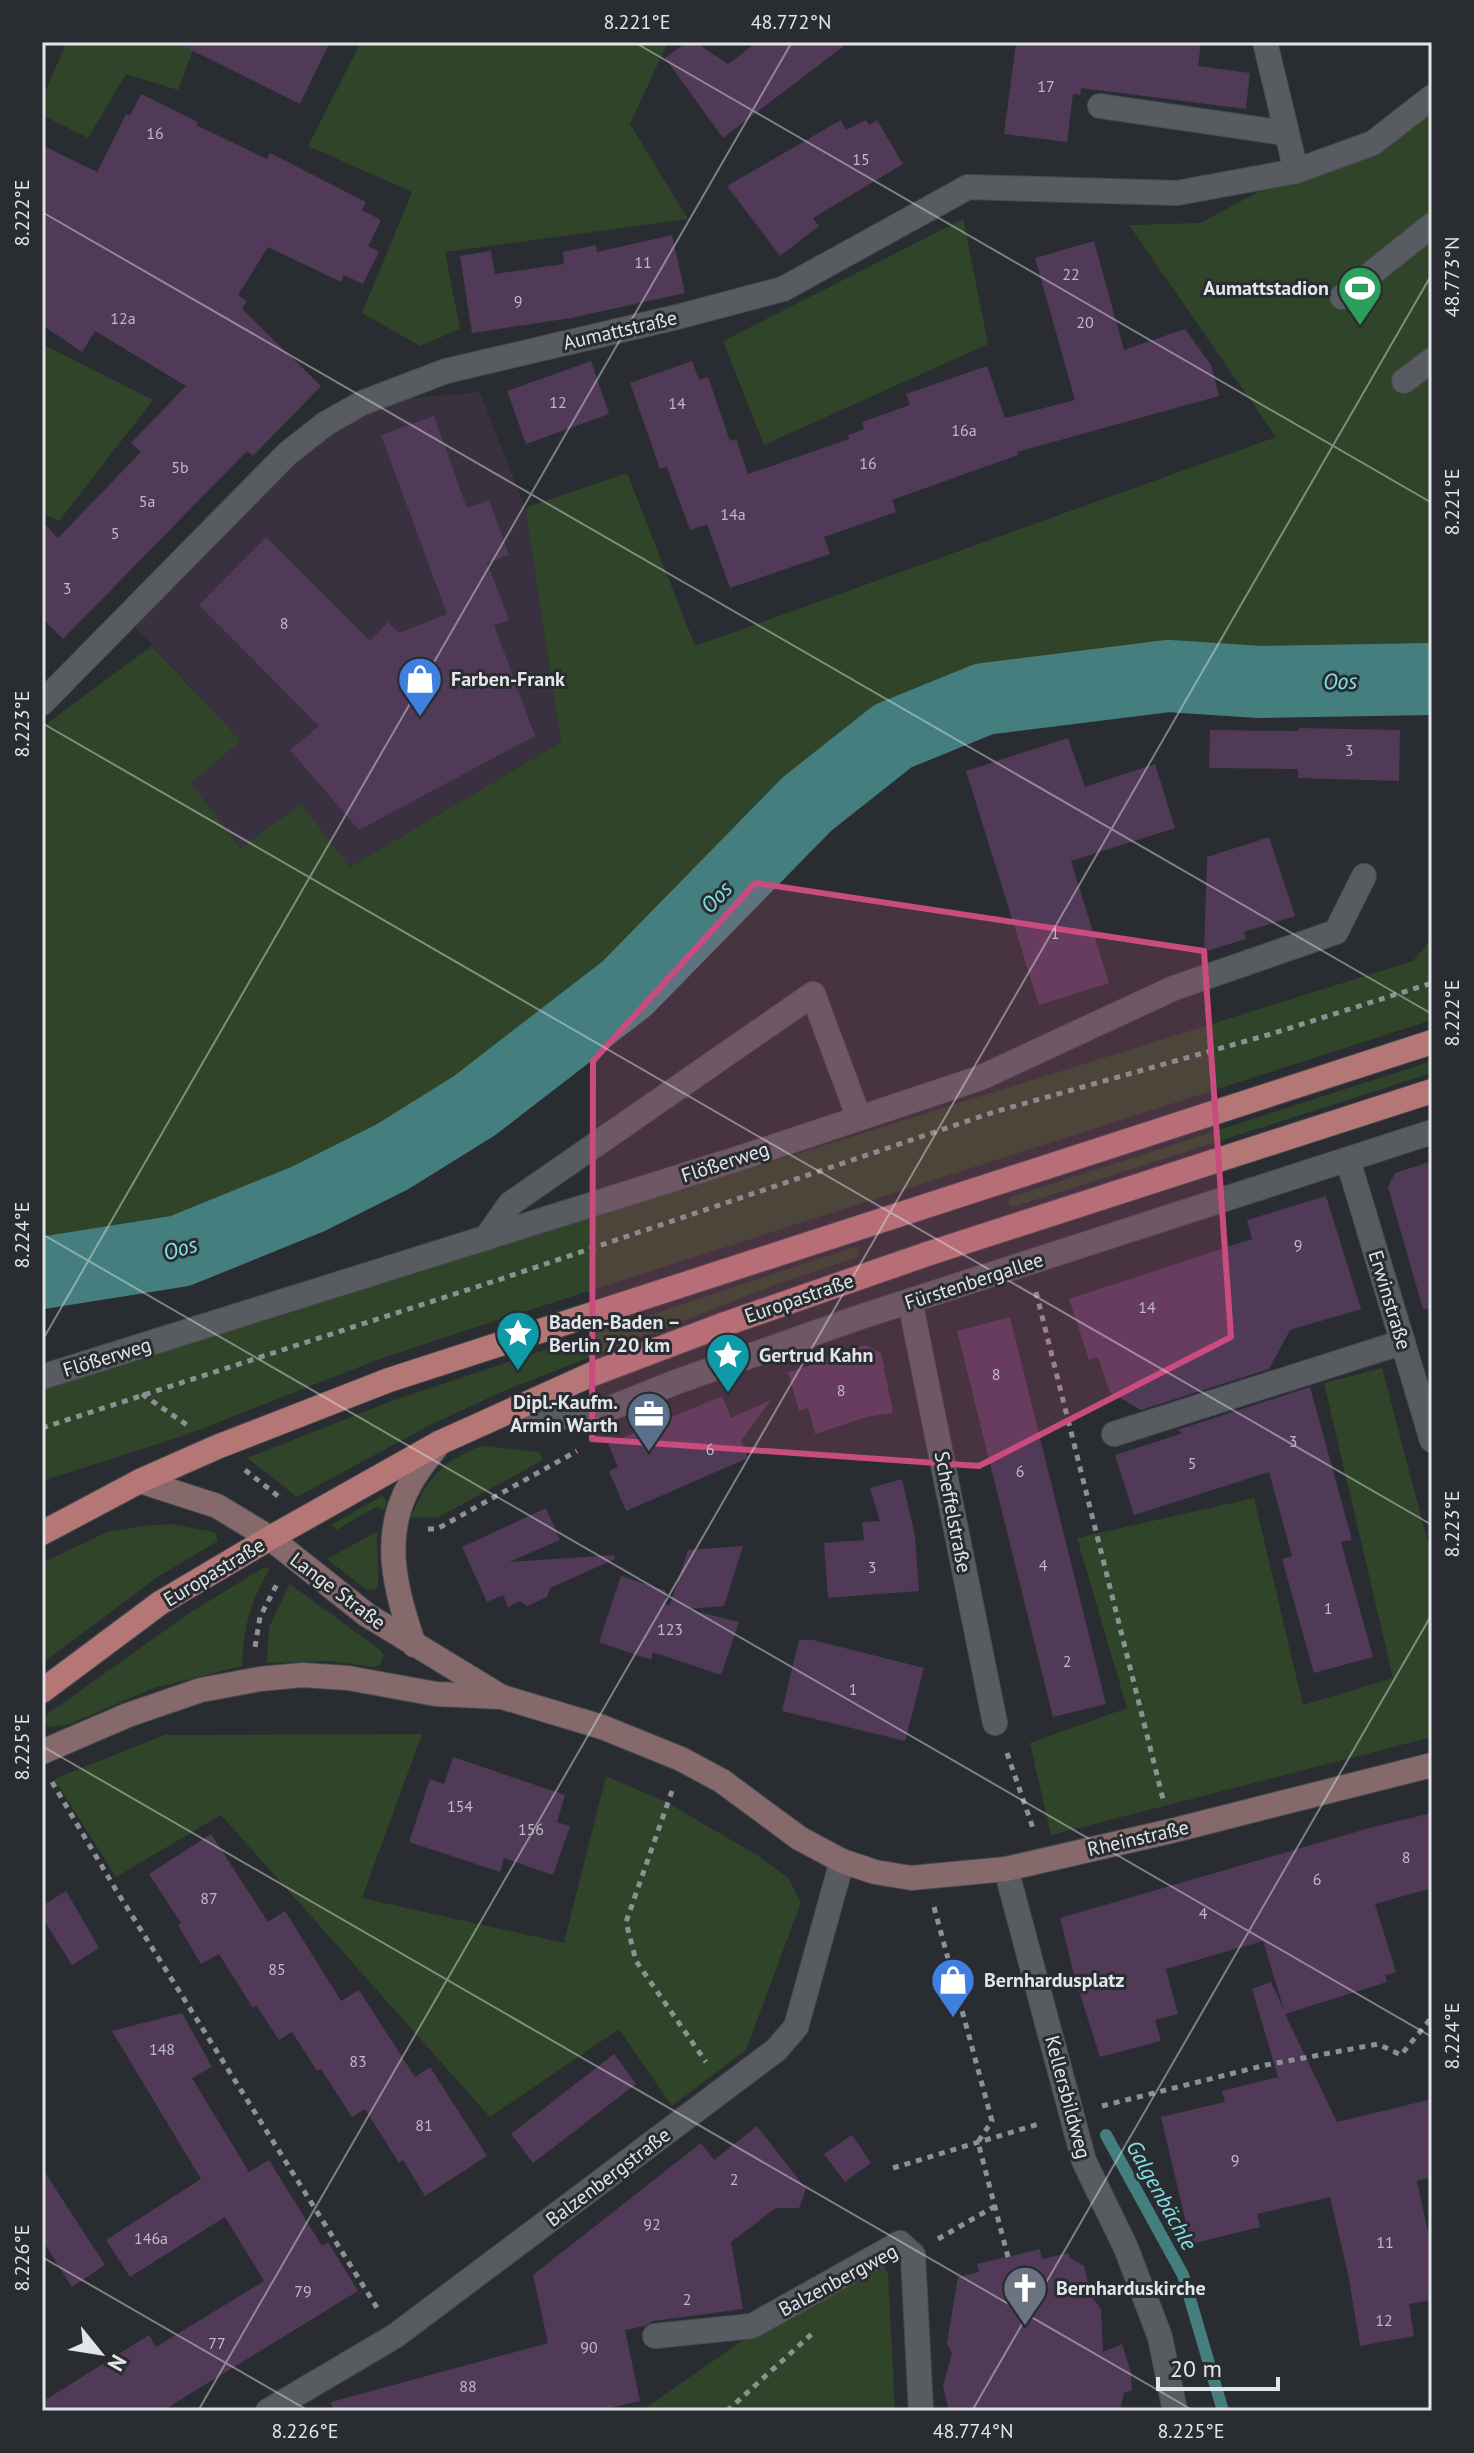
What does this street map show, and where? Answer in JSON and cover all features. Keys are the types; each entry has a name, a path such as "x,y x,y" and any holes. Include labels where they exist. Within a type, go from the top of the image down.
{"main road":[{"path":"42,1533 140,1481 217,1447 389,1380 1432,1042"},
{"name":"Europastraße","path":"42,1691 160,1603 270,1538 439,1443 590,1375 927,1254 1432,1091"}],"street":[{"path":"1265,42 1296,171"},
{"name":"Aumattstraße","path":"42,703 287,454 325,424 362,403 446,371 783,289 968,187 1177,193 1296,171 1373,143 1432,97"},
{"path":"1100,106 1285,133"},
{"path":"1342,297 1432,225"},
{"path":"1404,381 1432,360"},
{"name":"Flößerweg","path":"42,1377 486,1238 980,1078 1174,988 1336,932 1364,876"},
{"path":"486,1238 510,1204 813,994 859,1118"},
{"name":"Fürstenbergallee","path":"517,1407 565,1417 606,1410 676,1382 910,1301 1432,1132"},
{"name":"Erwinstraße","path":"1348,1160 1432,1440"},
{"name":"Scheffelstraße","path":"910,1301 995,1723"},
{"path":"1114,1434 1403,1342"},
{"path":"414,1645 395,1587 391,1550 395,1525 410,1485 439,1443"},
{"name":"Lange Straße","path":"140,1481 217,1506 270,1538 367,1615 502,1697 602,1727 681,1759 722,1781 799,1838 842,1861"},
{"name":"Lange Straße","path":"44,1762 128,1715 201,1690 260,1679 302,1675 348,1678 436,1694 502,1697"},
{"name":"Rheinstraße","path":"842,1861 875,1872 911,1878 1006,1869 1432,1765"},
{"name":"Balzenbergstraße","path":"268,2411 395,2336 776,2050 796,2027 842,1861"},
{"name":"Kellersbildweg","path":"1006,1869 1084,2161 1126,2248 1160,2337 1175,2411"},
{"name":"Balzenbergweg","path":"655,2336 752,2326 900,2243 913,2255 921,2411"}],"path":[{"path":"42,1428 504,1278 994,1112 1271,1034 1432,983"},
{"path":"1029,1263 1171,1831"},
{"path":"419,1530 437,1529 587,1446"},
{"path":"260,1679 254,1643 260,1617 281,1576 300,1563"},
{"path":"995,1723 1045,1860"},
{"path":"681,1759 626,1922 636,1961 725,2090"},
{"path":"44,1762 124,1904 395,2336"},
{"path":"911,1878 937,1911 989,2106 992,2121 978,2142"},
{"path":"893,2168 1072,2113 1266,2065 1378,2044 1401,2055 1432,2017"},
{"path":"978,2142 997,2205 1008,2257"},
{"path":"913,2255 997,2205"}],"highlighted area":[{"path":"755,883 1204,951 1231,1337 979,1466 592,1439 593,1061"}],"shaded area":[{"path":"480,392 525,508 561,742 350,867 240,848 190,783 241,741 126,617 287,454 362,403"}],"green space":[{"path":"67,42 196,42 178,90 126,74 88,138 42,115 42,99"},
{"path":"361,42 668,42 630,124 688,219 445,252 460,329 420,346 362,313 412,192 308,146"},
{"path":"1432,97 1432,662 1233,660 1044,671 868,727 721,844 588,983 385,1139 211,1218 42,1254 42,727 152,646 241,741 191,783 240,848 301,804 350,867 561,742 525,508 627,473 695,646 1276,437 1129,225 1201,223 1296,171 1373,143"},
{"path":"963,219 988,344 764,445 723,341"},
{"path":"42,344 153,400 59,521 42,513"},
{"path":"1432,938 1432,1020 461,1332 377,1360 183,1436 42,1481 42,1390 1413,961"},
{"path":"1432,1061 1432,1073 1013,1207 1008,1204 1011,1197"},
{"path":"855,1247 860,1251 858,1257 780,1283 506,1390 430,1425 297,1497 247,1458 394,1400"},
{"path":"1382,1368 1432,1558 1432,1737 1051,1835 1030,1743 1127,1708 1077,1538 1254,1498 1303,1705 1393,1678 1324,1383"},
{"path":"485,1446 539,1452 543,1460 437,1518 411,1517 425,1489 443,1467 469,1451"},
{"path":"382,1496 387,1501 384,1510 376,1507 336,1530 331,1525"},
{"path":"172,1524 215,1532 218,1541 159,1576 42,1663 42,1563 107,1532"},
{"path":"378,1531 377,1589 367,1590 327,1559"},
{"path":"263,1568 270,1568 249,1615 242,1666 154,1688 67,1725 48,1727 46,1715 188,1614"},
{"path":"290,1584 380,1650 384,1655 380,1665 373,1667 330,1661 267,1663 269,1627"},
{"path":"422,1734 362,1898 564,1943 606,1776 668,1803 755,1854 788,1878 801,1902 746,2050 672,2106 619,2029 490,2117 221,1815 116,1877 54,1779 165,1735"},
{"path":"873,2250 888,2273 895,2411 641,2411"}],"building":[{"path":"175,42 330,42 300,104"},
{"path":"687,42 695,42 728,64 757,42 849,42 723,138 665,58"},
{"path":"1016,42 1201,42 1198,66 1250,73 1246,109 1081,88 1080,95 1073,94 1067,142 1004,134"},
{"path":"141,94 198,122 196,125 267,159 270,153 366,202 362,210 381,220 368,246 379,252 363,284 344,275 341,282 268,247 238,295 247,301 242,309 321,386 253,456 247,451 63,639 42,618 42,521 58,538 141,452 131,443 186,386 95,331 82,352 42,325 42,145 97,172 126,114 130,116"},
{"path":"841,120 846,130 866,120 869,125 877,120 903,164 813,218 819,226 780,256 727,186"},
{"path":"672,235 685,293 571,318 472,333 460,256 491,251 495,274 564,264 563,252 596,245 597,252"},
{"path":"1094,241 1124,350 1185,329 1211,365 1219,396 1017,452 1018,455 892,500 896,512 824,537 830,554 730,588 707,524 690,530 667,467 660,469 630,383 692,361 699,380 708,377 730,441 736,439 748,474 849,439 848,435 864,429 862,422 910,405 906,394 987,366 1005,418 1075,400 1035,258"},
{"path":"591,361 609,414 526,444 507,391"},
{"path":"434,416 467,508 489,500 509,555 487,563 509,620 494,625 535,736 359,830 290,750 319,726 199,605 266,537 370,641 388,622 399,633 447,614 381,435"},
{"path":"1299,728 1400,730 1399,781 1298,778 1298,769 1209,768 1210,730 1299,731"},
{"path":"1068,738 1085,787 1155,764 1175,828 1071,861 1109,983 1039,1005 966,771"},
{"path":"1269,837 1295,916 1244,932 1246,939 1204,952 1207,857"},
{"path":"1432,1161 1432,1308 1423,1309 1388,1187 1395,1173"},
{"path":"1326,1196 1361,1309 1290,1330 1269,1369 1141,1410 1110,1392 1098,1357 1089,1360 1069,1299 1252,1239 1247,1220"},
{"path":"1010,1317 1106,1704 1053,1717 957,1331"},
{"path":"865,1345 881,1353 893,1413 867,1417 815,1434 808,1408 799,1411 788,1372"},
{"path":"1310,1387 1352,1540 1341,1542 1373,1657 1314,1673 1282,1559 1292,1556 1269,1472 1134,1515 1115,1455 1183,1433 1177,1430"},
{"path":"722,1396 731,1418 771,1400 741,1441 748,1458 626,1511 609,1471 618,1467 608,1444"},
{"path":"902,1479 915,1536 919,1591 828,1598 824,1543 864,1540 862,1522 880,1521 870,1488"},
{"path":"546,1508 560,1540 509,1562 614,1555 615,1559 550,1588 547,1597 527,1606 520,1601 508,1607 503,1595 487,1602 462,1547"},
{"path":"743,1546 724,1606 686,1609 739,1622 721,1675 653,1652 651,1660 599,1642 621,1576 666,1591 665,1604 670,1605 688,1550"},
{"path":"799,1640 813,1640 924,1668 905,1741 782,1711"},
{"path":"453,1757 565,1795 557,1822 570,1826 553,1875 504,1858 500,1872 409,1842 430,1779 444,1784"},
{"path":"1432,1813 1432,1888 1375,1904 1396,1972 1385,1975 1387,1982 1285,2014 1337,2122 1432,2099 1432,2177 1417,2181 1432,2251 1432,2300 1409,2304 1414,2336 1360,2346 1348,2274 1330,2197 1257,2214 1260,2227 1191,2244 1161,2117 1225,2102 1222,2091 1278,2077 1252,1989 1271,1982 1284,2010 1263,1941 1166,1969 1178,2014 1155,2020 1161,2041 1100,2057 1060,1918 1373,1827"},
{"path":"211,1834 268,1922 285,1911 341,2001 359,1990 415,2077 430,2067 487,2156 425,2196 403,2160 399,2163 365,2109 352,2117 292,2032 279,2040 256,2005 253,2008 219,1954 201,1964 178,1925 181,1923 149,1874"},
{"path":"66,1891 99,1948 72,1965 42,1917 42,1906"},
{"path":"182,2013 212,2067 192,2078 249,2172 269,2160 322,2246 328,2242 358,2291 162,2411 42,2411 42,2402 149,2335 156,2347 264,2281 225,2217 130,2277 106,2240 201,2179 112,2031"},
{"path":"614,2054 636,2084 533,2163 511,2134"},
{"path":"757,2126 806,2189 799,2208 776,2208 731,2242 743,2309 653,2321 625,2330 640,2401 597,2411 333,2411 331,2402 548,2343 533,2275 701,2143 714,2160"},
{"path":"852,2135 871,2163 845,2182 824,2154"},
{"path":"42,2168 105,2265 72,2287 42,2240"},
{"name":"Bernharduskirche","path":"1040,2249 1042,2259 1069,2253 1070,2258 1084,2266 1091,2296 1101,2309 1103,2352 1122,2344 1131,2373 1132,2391 1124,2392 1120,2411 949,2411 943,2386 952,2353 947,2343 958,2277 979,2272 977,2264"}],"waterway":[{"name":"Oos","path":"42,1273 180,1251 308,1199 392,1157 474,1106 627,988 807,804 893,736 984,699 1168,676 1260,682 1432,679"},
{"name":"Galgenbächle","path":"1106,2135 1183,2275 1223,2411"}],"place":[{"name":"Aumattstadion","path":"1360,327"},
{"name":"Farben-Frank","path":"420,718"},
{"name":"Baden-Baden – Berlin 720 km","path":"518,1372"},
{"name":"Gertrud Kahn","path":"728,1394"},
{"name":"Dipl.-Kaufm. Armin Warth","path":"649,1453"},
{"name":"Bernhardusplatz","path":"953,2019"},
{"name":"Bernharduskirche","path":"1025,2327"}]}
